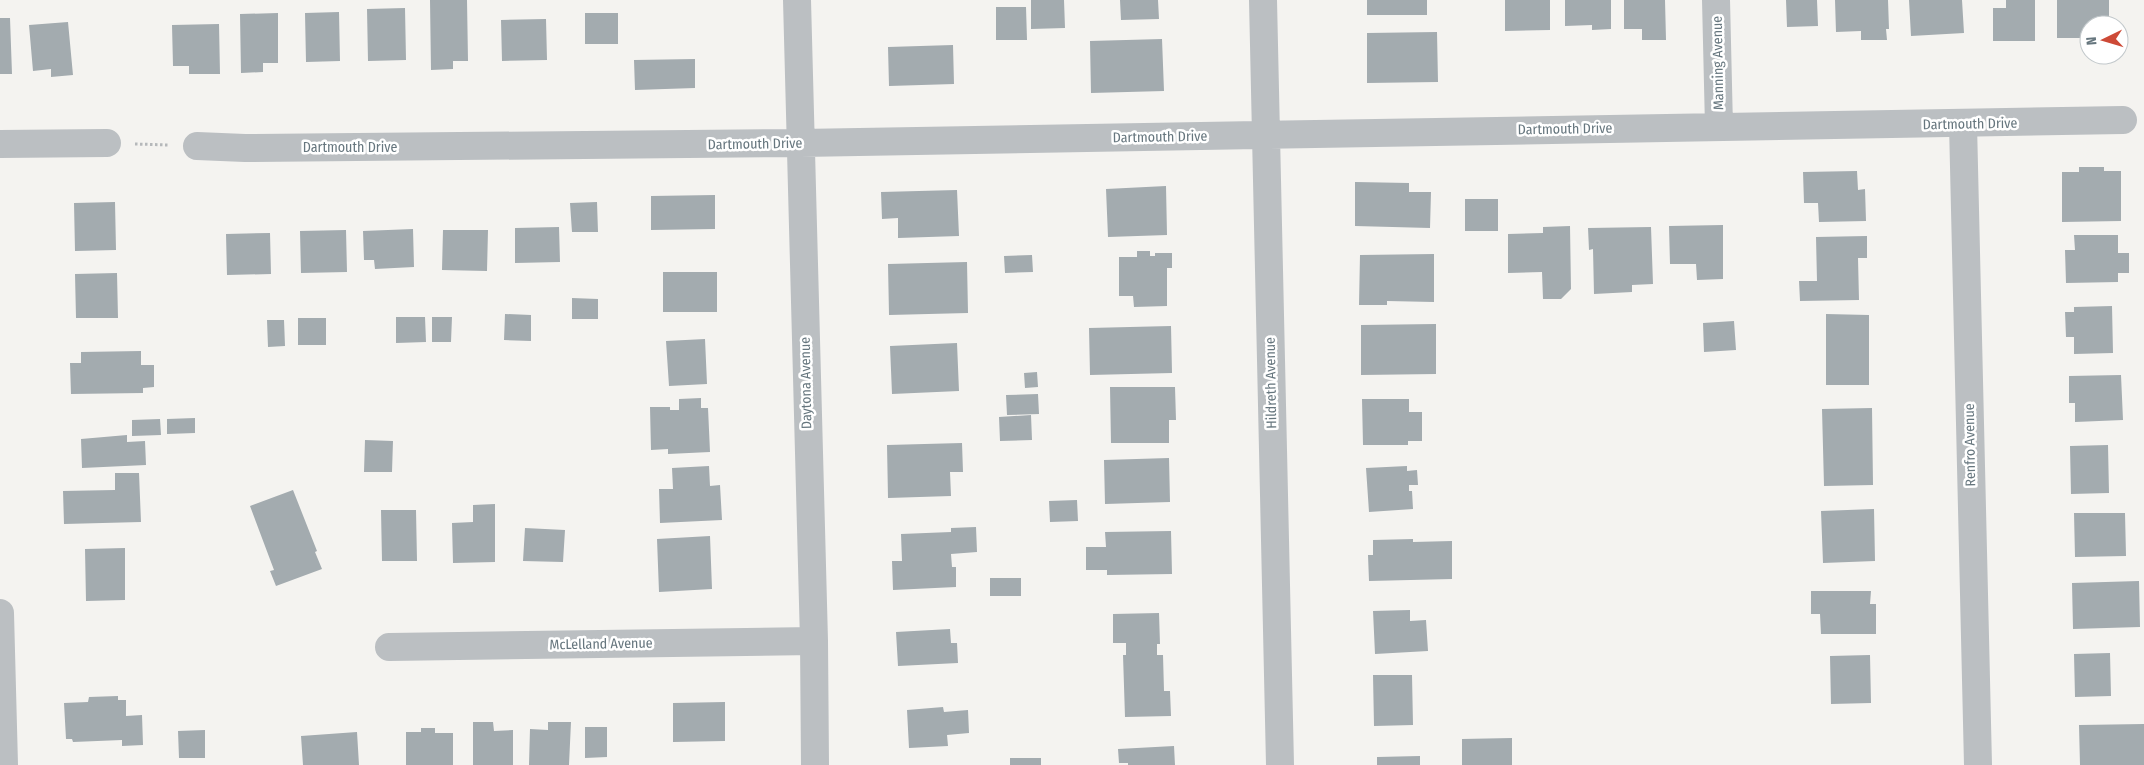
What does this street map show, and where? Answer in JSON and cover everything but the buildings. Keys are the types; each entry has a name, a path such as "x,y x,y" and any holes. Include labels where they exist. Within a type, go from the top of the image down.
{"street":[{"name":"Daytona Avenue","path":"797,0 814,641 815,765"},
{"name":"Hildreth Avenue","path":"1262,0 1280,765"},
{"name":"Manning Avenue","path":"1716,0 1719,127"},
{"name":"Dartmouth Drive","path":"186,146 246,148 801,143 2124,120"},
{"name":"Renfro Avenue","path":"1963,124 1978,765"},
{"path":"0,144 121,144"},
{"path":"0,613 4,765"},
{"name":"McLelland Avenue","path":"389,648 814,641"}],"path":[{"path":"121,144 186,146"}]}
